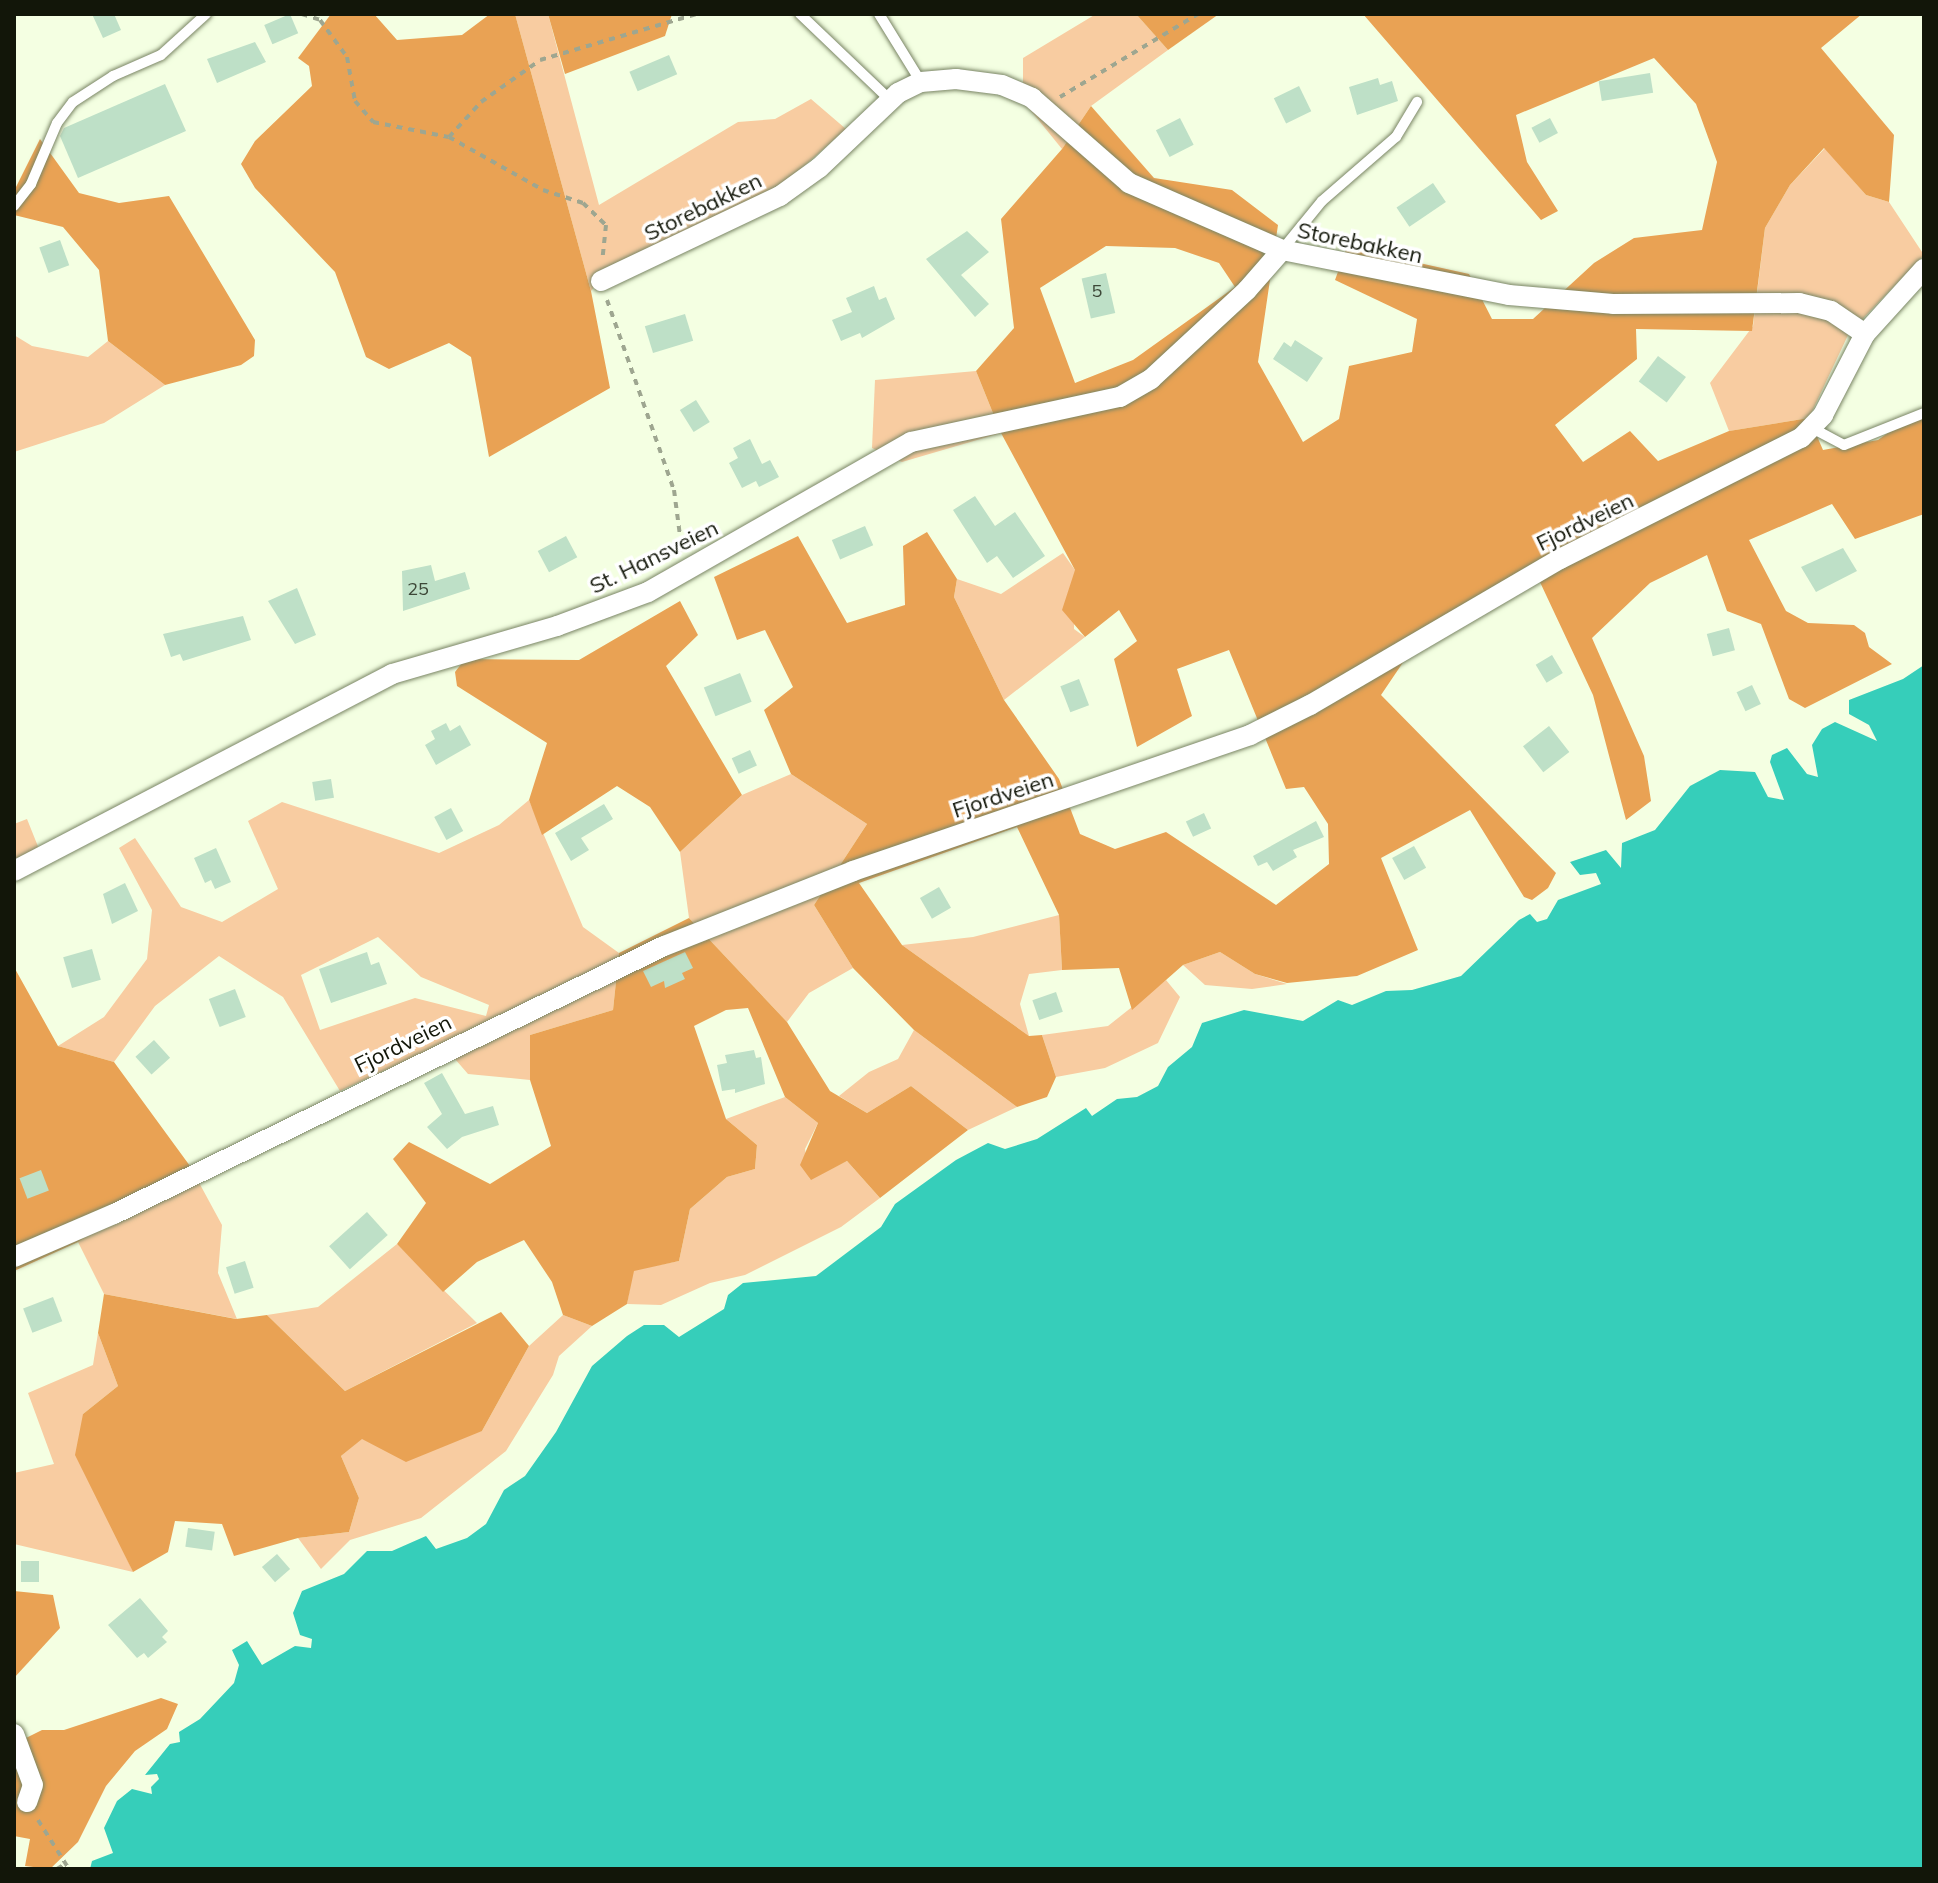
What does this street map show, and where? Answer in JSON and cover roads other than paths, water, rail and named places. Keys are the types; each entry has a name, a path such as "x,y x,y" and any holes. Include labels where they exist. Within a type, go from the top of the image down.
{"street":[{"name":"Storebakken","path":"601,281 780,196 819,168 890,100 921,82 956,79 1002,85 1045,107 1129,183 1282,250 1509,295 1613,304 1799,303 1831,311 1865,334"},
{"name":"St. Hansveien","path":"14,871 392,674 607,610 690,570 911,442 1120,397 1151,379 1247,290 1282,250"},
{"path":"1812,428 1865,334 1924,269"},
{"name":"Fjordveien","path":"14,1257 114,1214 664,946 853,871 1250,735 1310,705 1546,567 1680,503 1812,428"},
{"path":"14,1734 33,1785 27,1802"}],"lane":[{"path":"14,206 73,102 105,80 161,55 206,14"},
{"path":"800,14 890,100"},
{"path":"879,14 921,82"},
{"path":"1282,250 1322,201 1396,137 1417,102"},
{"path":"1812,428 1844,445 1924,413"}],"water":[{"path":"1924,665 1924,1869 90,1869 92,1861 113,1853 104,1828 117,1801 132,1789 152,1794 151,1787 159,1779 157,1774 145,1775 170,1744 180,1742 179,1732 200,1719 234,1683 239,1665 232,1650 247,1641 262,1665 295,1646 311,1648 312,1639 300,1635 293,1613 302,1591 344,1574 367,1551 392,1551 426,1536 436,1549 467,1538 486,1524 504,1490 525,1476 556,1432 592,1366 627,1336 644,1325 664,1325 679,1337 724,1309 728,1295 743,1283 816,1276 881,1227 895,1204 956,1160 988,1143 1005,1149 1037,1139 1086,1108 1092,1116 1117,1099 1137,1097 1158,1086 1168,1067 1192,1047 1202,1023 1244,1010 1303,1021 1338,1000 1352,1005 1386,991 1412,990 1461,976 1519,920 1530,914 1537,922 1547,919 1558,900 1601,884 1596,873 1580,875 1570,862 1606,850 1621,868 1622,843 1655,830 1690,786 1720,770 1755,772 1768,797 1784,800 1770,762 1772,755 1787,748 1807,774 1818,777 1812,745 1822,729 1835,722 1877,741 1869,725 1849,714 1849,700 1903,679"}]}
